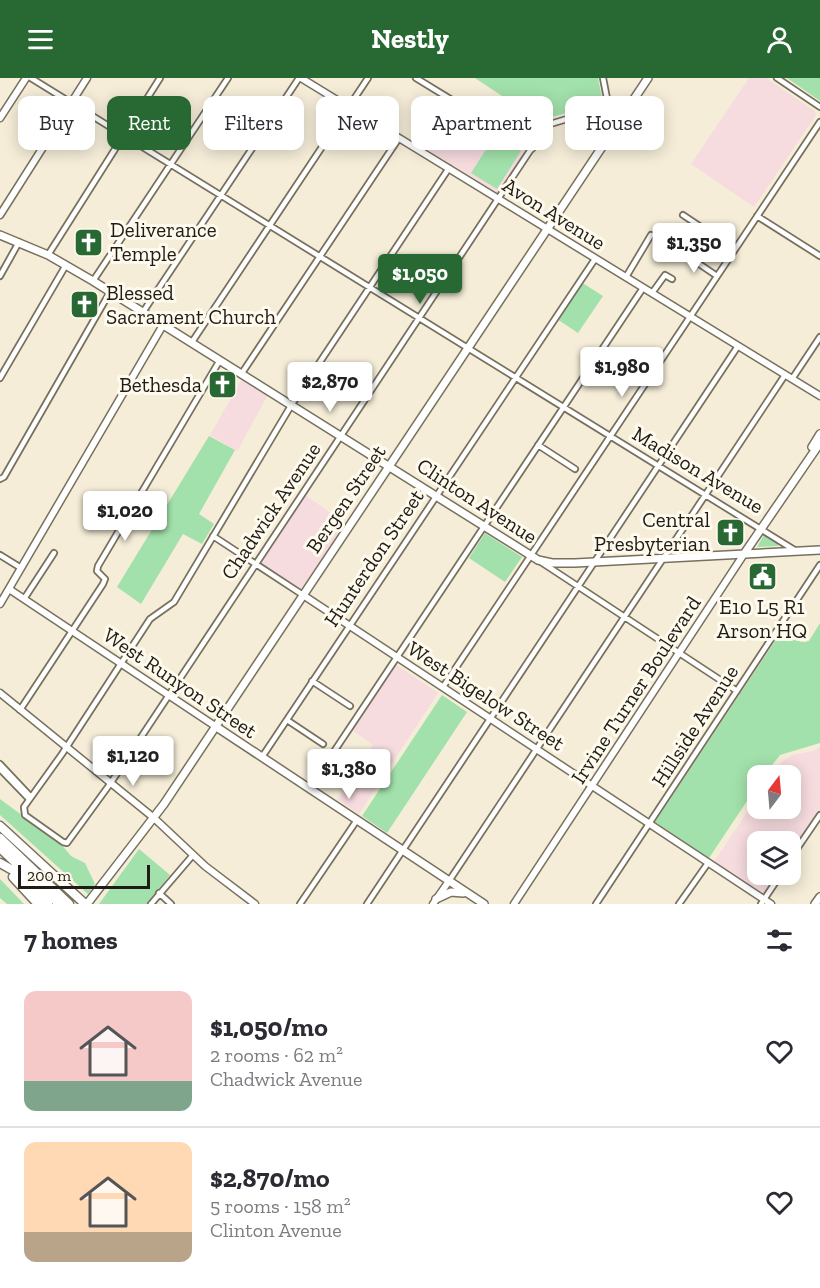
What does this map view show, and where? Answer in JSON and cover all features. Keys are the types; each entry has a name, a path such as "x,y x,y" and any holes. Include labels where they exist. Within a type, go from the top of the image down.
{"highway":[{"path":"0,826 85,904"},
{"path":"0,838 66,903"},
{"path":"0,848 66,903"},
{"path":"0,863 38,904"},
{"path":"0,863 16,872 48,904"}],"main road":[{"name":"Bergen Street","path":"635,96 648,78"},
{"name":"Bergen Street","path":"85,904 154,818 597,150"},
{"name":"Clinton Avenue","path":"0,235 48,255 93,281 437,494 531,556 552,563 820,549"},
{"name":"Irvine Turner Boulevard","path":"744,554 820,434"},
{"name":"Irvine Turner Boulevard","path":"784,493 789,490 820,443"},
{"name":"West Runyon Street","path":"215,726 484,904"},
{"path":"435,902 451,892 468,894"},
{"path":"815,904 820,897"}],"street":[{"path":"0,118 26,78"},
{"name":"Madison Avenue","path":"31,78 61,96"},
{"path":"75,96 87,78"},
{"path":"149,96 160,78"},
{"path":"93,281 228,78"},
{"path":"143,312 300,78"},
{"name":"Avon Avenue","path":"300,78 330,96"},
{"path":"356,96 368,78"},
{"path":"416,78 445,96"},
{"path":"603,78 607,96"},
{"path":"777,78 820,107"},
{"path":"443,687 820,122"},
{"name":"Avon Avenue","path":"399,138 820,396"},
{"path":"0,215 41,150"},
{"path":"48,255 114,150"},
{"name":"Madison Avenue","path":"148,150 706,493 796,551"},
{"path":"192,342 320,150"},
{"path":"242,373 391,150"},
{"name":"Chadwick Avenue","path":"30,798 23,811 67,843 169,696 531,150"},
{"path":"30,798 150,619 174,602 292,404 449,168"},
{"path":"683,215 734,249"},
{"path":"758,216 820,256"},
{"path":"626,277 651,235"},
{"path":"0,276 19,242"},
{"path":"683,253 717,276"},
{"name":"Hunterdon Street","path":"262,757 595,259"},
{"path":"0,378 66,265"},
{"path":"652,293 665,275 672,279"},
{"path":"309,789 643,288"},
{"path":"0,479 4,477 110,292"},
{"path":"0,604 163,325"},
{"path":"792,379 820,337"},
{"path":"367,904 738,346"},
{"path":"20,710 105,582 104,577 97,571 98,566 220,360"},
{"path":"435,902 785,375"},
{"path":"538,445 574,469"},
{"name":"West Bigelow Street","path":"213,536 536,748 708,863 762,902 771,904"},
{"path":"24,599 54,553"},
{"name":"Irvine Turner Boulevard","path":"514,904 744,554"},
{"path":"0,555 21,568"},
{"path":"531,556 737,692"},
{"name":"Hillside Avenue","path":"596,904 820,565"},
{"name":"West Runyon Street","path":"9,589 215,726"},
{"path":"312,681 350,706"},
{"path":"0,693 154,818 193,855 251,901"},
{"path":"287,720 323,744"},
{"path":"0,764 30,798"},
{"path":"0,769 30,798"},
{"path":"801,844 820,815"},
{"path":"300,904 357,820"},
{"path":"151,904 193,855"},
{"path":"679,904 708,863"},
{"path":"762,902 774,885"},
{"path":"159,893 171,904"},
{"path":"243,904 251,901"}],"shaded area":[{"path":"749,78 766,78 815,111 816,115 754,207 691,164"},
{"path":"429,150 527,150 498,193"},
{"path":"242,379 268,395 237,451 210,435"},
{"path":"305,495 346,524 300,590 260,562"},
{"path":"395,664 438,693 359,814 337,799 373,745 352,730"},
{"path":"820,747 820,808 801,837 801,831 747,831 747,884 714,862 747,812 747,819 801,819 801,765 780,765 792,755 813,751"},
{"path":"749,885 769,885 763,894"}],"green space":[{"path":"475,78 598,78 602,96 565,96 565,113 553,117 553,96 502,96"},
{"path":"787,78 820,78 820,101"},
{"path":"486,150 521,151 497,189 471,173"},
{"path":"581,282 603,296 578,333 557,319"},
{"path":"209,436 235,450 199,514 214,524 202,544 183,534 141,604 117,587"},
{"path":"485,533 522,557 505,582 469,558"},
{"path":"764,535 778,543 778,546 757,547"},
{"path":"820,623 820,743 780,755 772,765 747,765 747,801 709,858 655,822 783,629 801,642 809,641"},
{"path":"442,695 467,712 387,833 362,816"},
{"path":"0,799 61,844 71,856 85,863 95,884 88,894 0,815"},
{"path":"139,849 170,875 147,904 99,904"},
{"path":"0,879 24,904 7,904 0,898"}],"place":[{"name":"Deliverance Temple","path":"89,242"},
{"name":"Blessed Sacrament Church","path":"85,305"},
{"name":"Bethesda","path":"223,385"},
{"name":"Central Presbyterian","path":"731,532"},
{"name":"E10 L5 R1 Arson HQ","path":"762,576"}]}
